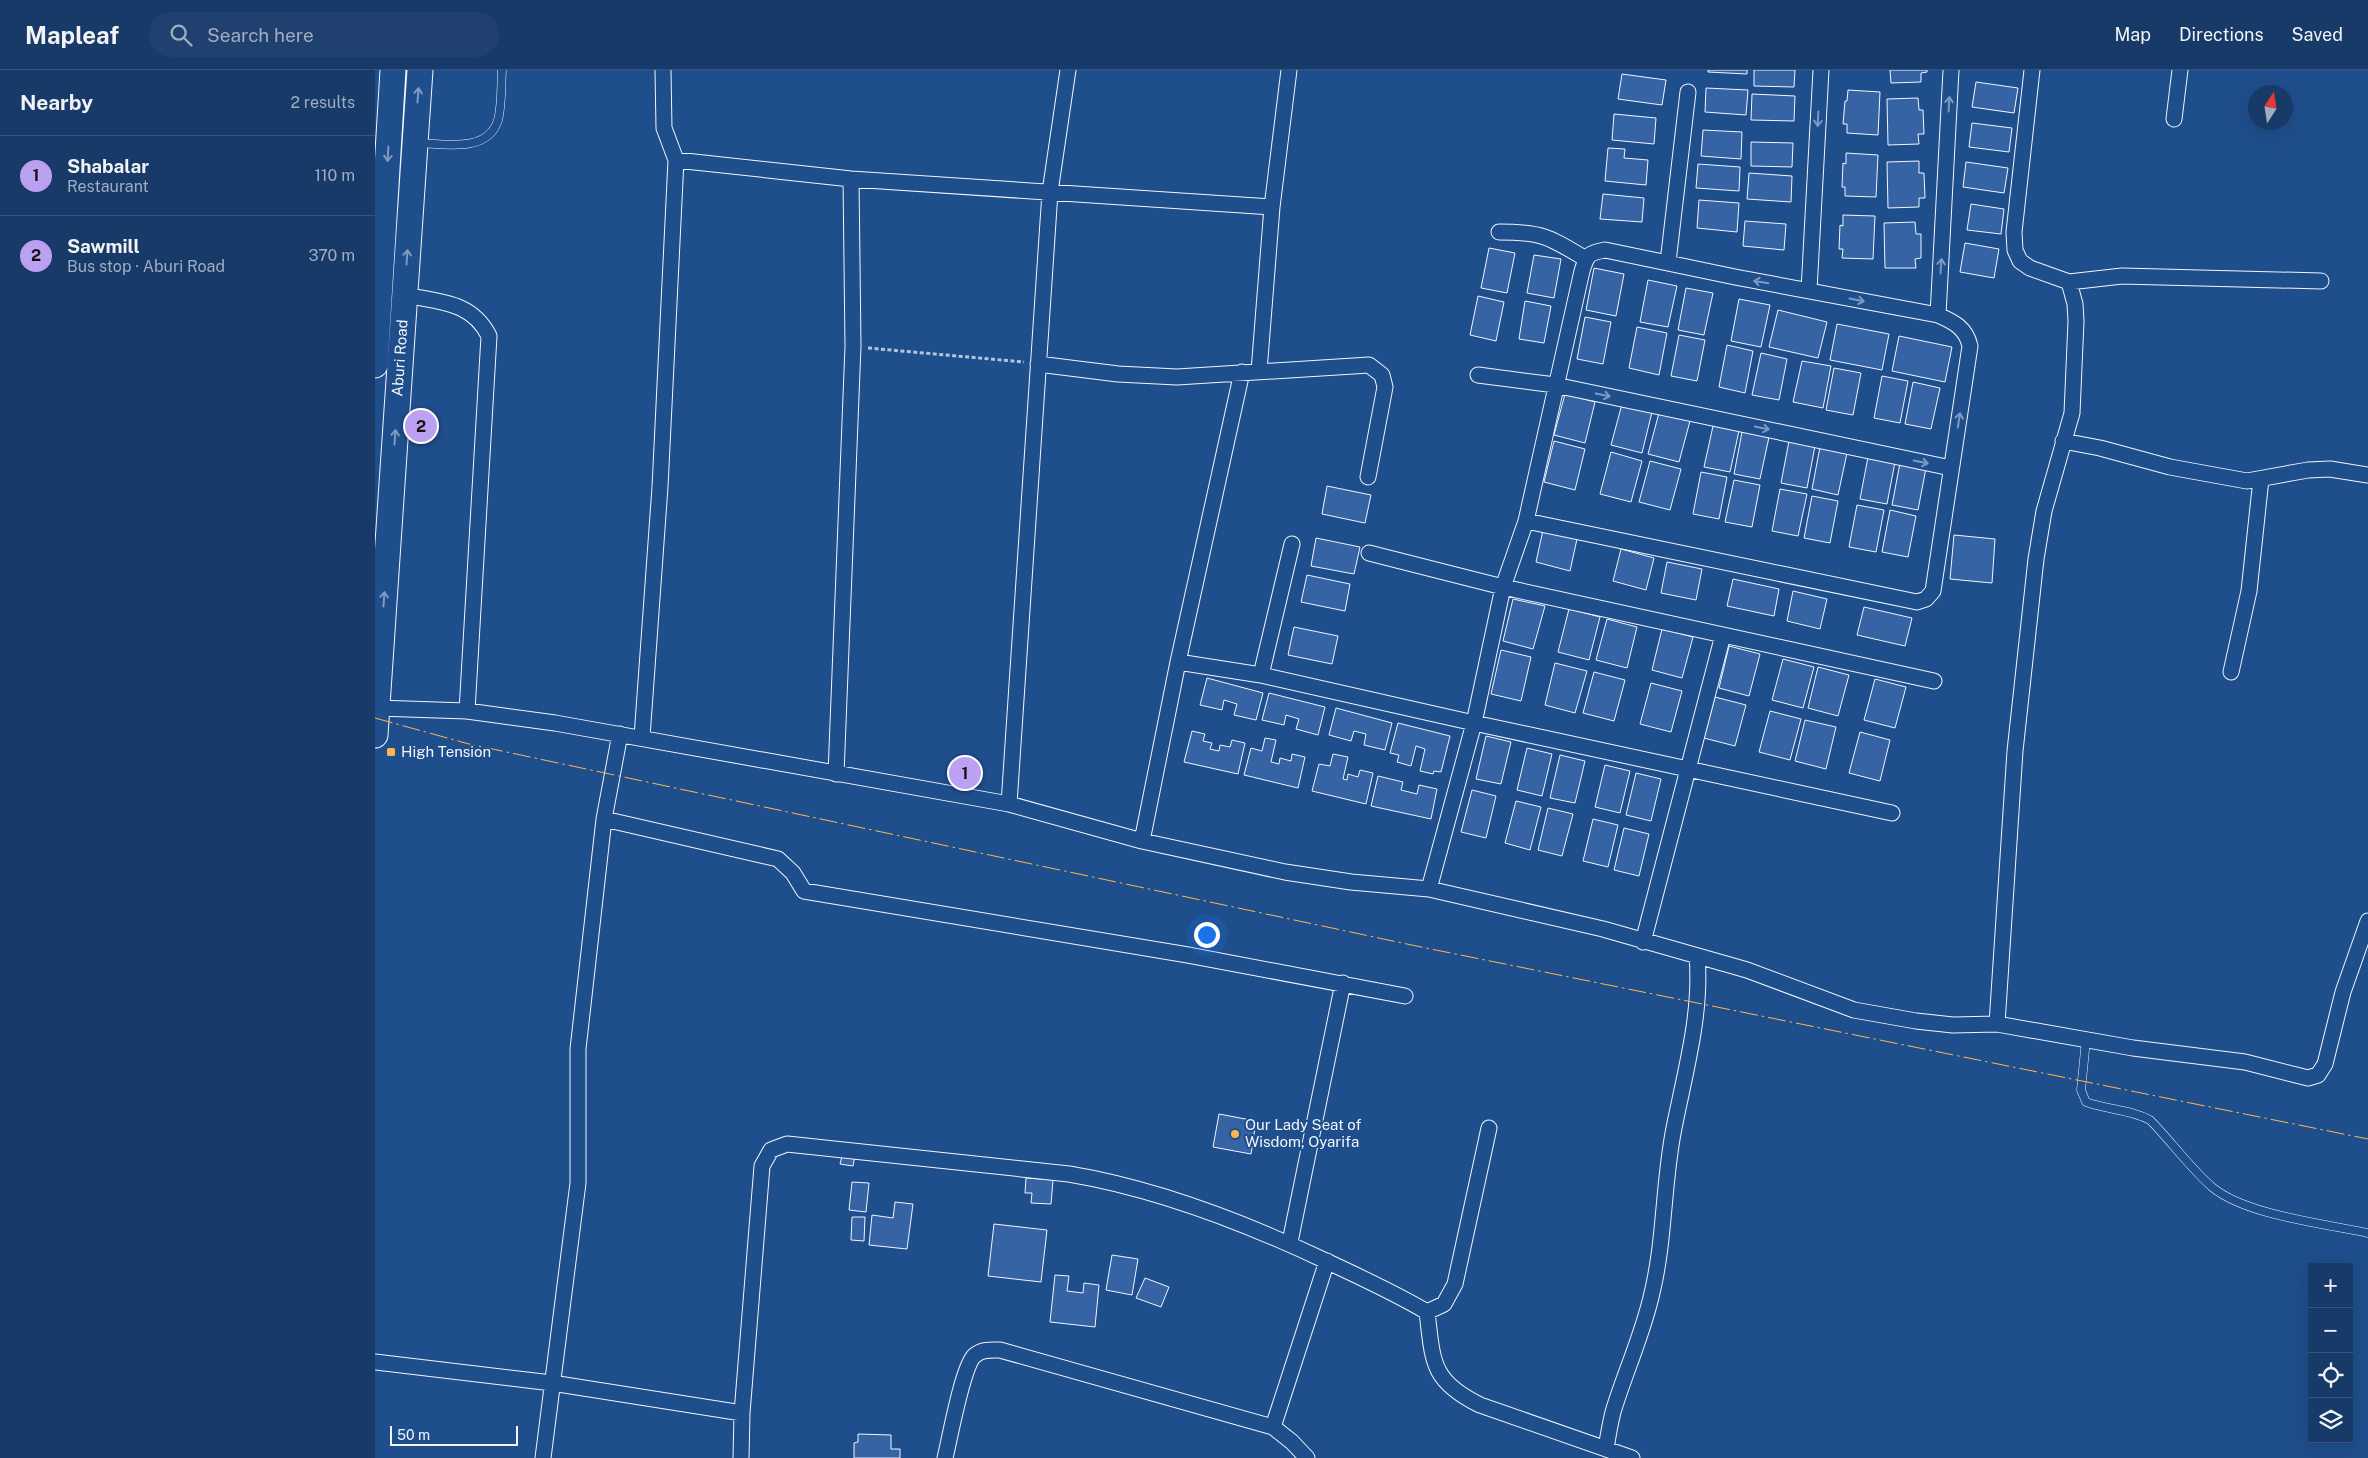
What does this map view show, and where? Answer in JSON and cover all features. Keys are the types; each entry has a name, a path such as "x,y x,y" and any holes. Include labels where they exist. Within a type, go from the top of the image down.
{"highway":[{"name":"Aburi Road","path":"375,365 393,70"},
{"name":"Aburi Road","path":"375,735 420,70"}],"street":[{"path":"642,737 660,487 676,160 664,128 663,70"},
{"path":"1009,804 1050,192 1068,70"},
{"path":"1259,370 1272,207 1289,70"},
{"path":"1809,290 1821,70"},
{"path":"1938,315 1951,70"},
{"path":"2032,70 2014,232 2015,250 2020,261 2030,268 2069,282 2122,276 2321,281"},
{"path":"2174,119 2180,70"},
{"path":"1667,262 1688,92"},
{"path":"676,160 851,179 1272,207"},
{"path":"836,774 853,346 851,179"},
{"path":"1499,232 1542,234 1586,259"},
{"path":"1429,889 1474,724 1503,587 1526,521 1555,385 1586,259 1592,252 1605,250 1735,278 1938,315 1958,324 1968,336 1970,346 1933,591 1926,598 1917,602 1526,521"},
{"path":"1997,1024 2015,751 2028,628 2044,511 2072,413 2076,322 2075,304 2069,282"},
{"path":"405,294 462,307 482,322 489,336 467,711"},
{"path":"1038,364 1118,374 1177,377 1259,370 1369,365 1382,375 1385,387 1368,477"},
{"path":"1142,841 1178,662 1242,372"},
{"path":"1478,374 1555,385 1951,468"},
{"path":"2063,441 2100,448 2170,467 2247,481 2308,470 2330,469 2368,475"},
{"path":"2231,672 2249,591 2261,479"},
{"path":"1261,675 1292,544"},
{"path":"1369,553 1503,587 1934,682"},
{"path":"1643,942 1723,635"},
{"path":"1178,662 1261,675 1474,724 1892,813"},
{"path":"377,708 467,711 642,737 836,774 1009,804 1142,841 1285,872 1351,882 1429,889 1603,929 1770,978 1854,1010 1916,1021 1953,1025 1997,1024 2166,1053 2245,1062 2308,1078 2318,1075 2325,1064 2343,992 2368,921"},
{"path":"543,1458 551,1382 578,1183 578,1049 604,819 620,734"},
{"path":"604,819 778,860 793,873 804,891 1188,955 1405,996"},
{"path":"1606,1449 1613,1413 1647,1313 1656,1276 1673,1130 1688,1060 1696,1007 1699,979 1697,956"},
{"path":"1290,1242 1343,983"},
{"path":"1427,1312 1445,1304 1455,1284 1489,1128"},
{"path":"741,1458 742,1412 762,1166 771,1150 787,1144 1109,1180 1187,1204 1290,1242 1397,1294 1427,1312 1436,1367 1444,1382 1459,1394 1480,1405 1632,1458"},
{"path":"1273,1427 1327,1261"},
{"path":"945,1458 966,1372 973,1357 985,1349 1000,1350 1273,1427 1292,1442 1307,1458"},
{"path":"375,1362 551,1382 742,1412"}],"lane":[{"path":"415,142 463,144 482,141 493,130 498,119 502,70"},
{"path":"2086,1040 2081,1090 2086,1102 2139,1114 2150,1120 2212,1187 2231,1198 2277,1214 2368,1233"}],"path":[{"path":"853,346 1038,364"}],"building":[{"path":"1708,70 1747,70 1747,74 1708,72"},
{"path":"1754,70 1795,70 1794,87 1754,86"},
{"path":"1890,70 1927,70 1927,72 1921,73 1921,82 1891,83"},
{"path":"1622,74 1666,80 1662,105 1618,99"},
{"path":"1976,82 2018,88 2014,113 1972,107"},
{"path":"1706,88 1748,90 1746,115 1705,112"},
{"path":"1848,90 1880,92 1878,135 1847,133 1847,124 1843,124"},
{"path":"1752,94 1795,96 1794,121 1751,120"},
{"path":"1918,98 1919,110 1923,110 1924,134 1918,134 1919,144 1888,145 1887,99"},
{"path":"1614,114 1656,118 1654,144 1612,140"},
{"path":"1972,123 2012,128 2009,152 1969,147"},
{"path":"1703,130 1742,132 1741,159 1701,156"},
{"path":"1751,142 1793,143 1792,167 1751,166"},
{"path":"1608,148 1625,149 1624,158 1648,160 1646,185 1605,181"},
{"path":"1846,153 1878,155 1876,197 1845,196 1845,187 1842,187 1843,163 1846,164"},
{"path":"1919,161 1919,173 1924,173 1925,198 1919,198 1919,207 1888,208 1887,162"},
{"path":"1966,162 2008,168 2004,193 1963,187"},
{"path":"1698,164 1740,167 1739,191 1696,188"},
{"path":"1749,173 1792,176 1791,202 1747,199"},
{"path":"1603,194 1644,198 1642,222 1600,219"},
{"path":"1699,200 1739,203 1737,232 1697,228"},
{"path":"1971,204 2004,209 2001,234 1967,230"},
{"path":"1843,215 1875,216 1873,259 1842,258 1843,249 1839,249 1840,225 1843,226"},
{"path":"1745,221 1786,224 1784,250 1743,246"},
{"path":"1915,222 1916,234 1921,234 1921,258 1915,259 1916,268 1885,268 1884,223"},
{"path":"1965,243 1999,249 1994,278 1960,272"},
{"path":"1489,248 1515,253 1507,293 1481,288"},
{"path":"1534,255 1561,259 1554,298 1527,293"},
{"path":"1594,268 1624,274 1616,316 1586,310"},
{"path":"1648,280 1677,286 1668,327 1640,322"},
{"path":"1686,288 1713,293 1704,335 1678,330"},
{"path":"1478,296 1504,302 1496,341 1470,335"},
{"path":"1739,299 1770,305 1761,347 1731,341"},
{"path":"1525,301 1551,306 1544,343 1519,339"},
{"path":"1778,310 1827,322 1818,358 1769,347"},
{"path":"1585,317 1611,322 1603,364 1577,359"},
{"path":"1837,324 1889,334 1882,370 1830,360"},
{"path":"1637,327 1667,333 1659,375 1629,368"},
{"path":"1679,335 1705,340 1697,381 1671,376"},
{"path":"1899,336 1952,347 1945,382 1892,371"},
{"path":"1727,345 1753,351 1745,393 1719,387"},
{"path":"1761,353 1787,359 1779,400 1752,395"},
{"path":"1802,361 1831,366 1823,408 1793,402"},
{"path":"1834,368 1861,373 1853,415 1826,410"},
{"path":"1882,376 1908,381 1900,423 1874,418"},
{"path":"1913,382 1940,388 1931,429 1905,424"},
{"path":"1565,394 1595,402 1585,443 1554,435"},
{"path":"1622,404 1652,412 1642,453 1611,445"},
{"path":"1659,413 1690,421 1679,462 1648,454"},
{"path":"1713,426 1739,431 1730,472 1704,467"},
{"path":"1742,432 1769,437 1760,479 1734,474"},
{"path":"1554,441 1585,449 1575,490 1544,482"},
{"path":"1789,441 1815,446 1807,488 1781,483"},
{"path":"1820,447 1847,453 1838,495 1812,489"},
{"path":"1611,452 1642,461 1631,502 1600,494"},
{"path":"1868,457 1895,462 1887,504 1860,499"},
{"path":"1650,461 1681,469 1670,510 1639,502"},
{"path":"1900,463 1926,468 1918,510 1892,505"},
{"path":"1701,472 1727,477 1719,519 1693,514"},
{"path":"1734,480 1760,485 1752,527 1725,522"},
{"path":"1327,486 1371,495 1365,523 1322,514"},
{"path":"1780,489 1807,494 1798,536 1772,531"},
{"path":"1812,496 1838,501 1830,543 1804,538"},
{"path":"1857,505 1884,510 1876,552 1849,547"},
{"path":"1890,510 1916,516 1908,557 1882,552"},
{"path":"1543,530 1577,539 1570,571 1536,562"},
{"path":"1954,535 1995,539 1992,583 1950,579"},
{"path":"1316,538 1360,547 1354,574 1311,566"},
{"path":"1621,549 1654,558 1646,590 1613,581"},
{"path":"1667,562 1702,569 1696,600 1661,593"},
{"path":"1307,575 1350,584 1345,611 1301,602"},
{"path":"1733,579 1779,589 1774,616 1727,606"},
{"path":"1793,591 1827,599 1820,629 1787,621"},
{"path":"1513,599 1545,606 1533,649 1503,641"},
{"path":"1864,607 1912,618 1905,646 1857,635"},
{"path":"1569,609 1600,617 1589,660 1558,652"},
{"path":"1607,619 1637,627 1627,668 1596,660"},
{"path":"1294,627 1338,636 1332,664 1288,655"},
{"path":"1662,629 1693,637 1682,678 1652,670"},
{"path":"1729,646 1760,654 1749,696 1719,688"},
{"path":"1501,650 1531,657 1521,701 1491,694"},
{"path":"1783,659 1814,667 1803,708 1772,700"},
{"path":"1555,663 1587,671 1575,713 1545,705"},
{"path":"1818,667 1849,675 1838,716 1808,708"},
{"path":"1594,672 1625,680 1614,721 1583,713"},
{"path":"1207,678 1263,693 1256,720 1234,715 1237,704 1224,700 1222,710 1200,705"},
{"path":"1875,679 1906,687 1895,728 1864,720"},
{"path":"1651,683 1682,691 1671,732 1640,724"},
{"path":"1269,693 1325,707 1318,735 1296,729 1299,719 1286,715 1284,725 1262,720"},
{"path":"1715,697 1746,705 1735,746 1704,738"},
{"path":"1336,708 1392,723 1385,750 1364,745 1366,734 1354,731 1351,741 1329,735"},
{"path":"1770,711 1801,719 1790,760 1759,752"},
{"path":"1805,720 1836,727 1826,769 1795,761"},
{"path":"1398,723 1450,736 1441,772 1434,771 1433,774 1420,771 1425,749 1416,746 1411,766 1397,762 1399,755 1390,753"},
{"path":"1192,731 1205,734 1203,741 1212,743 1210,749 1219,751 1220,745 1230,747 1232,740 1245,743 1238,774 1184,762"},
{"path":"1860,732 1890,740 1880,781 1849,773"},
{"path":"1486,736 1511,742 1501,784 1476,779"},
{"path":"1265,738 1276,740 1271,762 1279,764 1280,758 1291,761 1292,754 1305,757 1298,788 1244,775 1251,748 1262,751"},
{"path":"1527,748 1552,754 1542,796 1517,790"},
{"path":"1333,754 1348,757 1343,779 1347,780 1348,774 1358,777 1360,770 1373,773 1366,804 1312,791 1319,764 1330,766"},
{"path":"1560,755 1585,761 1575,803 1550,798"},
{"path":"1605,765 1630,771 1620,813 1595,807"},
{"path":"1636,773 1661,779 1651,821 1626,815"},
{"path":"1378,776 1403,782 1401,790 1417,794 1419,785 1437,789 1431,819 1371,806"},
{"path":"1472,790 1496,796 1486,838 1461,832"},
{"path":"1516,801 1541,807 1530,850 1505,843"},
{"path":"1548,808 1573,814 1562,856 1538,850"},
{"path":"1593,819 1618,825 1608,867 1583,861"},
{"path":"1624,828 1649,834 1639,876 1614,870"},
{"name":"Our Lady Seat of Wisdom, Oyarifa","path":"1219,1114 1256,1121 1251,1154 1213,1147"},
{"path":"843,1152 855,1155 853,1166 840,1164"},
{"path":"1026,1178 1053,1180 1051,1204 1031,1203 1032,1193 1025,1193"},
{"path":"852,1182 869,1183 866,1212 849,1210"},
{"path":"895,1202 913,1204 907,1249 869,1245 872,1215 893,1218"},
{"path":"852,1217 865,1217 864,1241 851,1240"},
{"path":"994,1224 1047,1230 1041,1282 988,1276"},
{"path":"1112,1255 1138,1259 1132,1295 1106,1290"},
{"path":"1055,1275 1069,1276 1067,1291 1083,1293 1084,1283 1099,1285 1095,1327 1050,1322"},
{"path":"1145,1278 1169,1287 1161,1307 1136,1298"},
{"path":"858,1434 891,1435 891,1449 900,1449 900,1458 854,1458 854,1443 858,1442"}],"power":[{"path":"375,718 469,744 1421,947 2368,1139"}],"place":[{"name":"Sawmill","path":"421,426"},
{"name":"High Tension","path":"391,752"},
{"name":"Shabalar","path":"965,773"},
{"name":"Our Lady Seat of Wisdom, Oyarifa","path":"1235,1134"}]}
